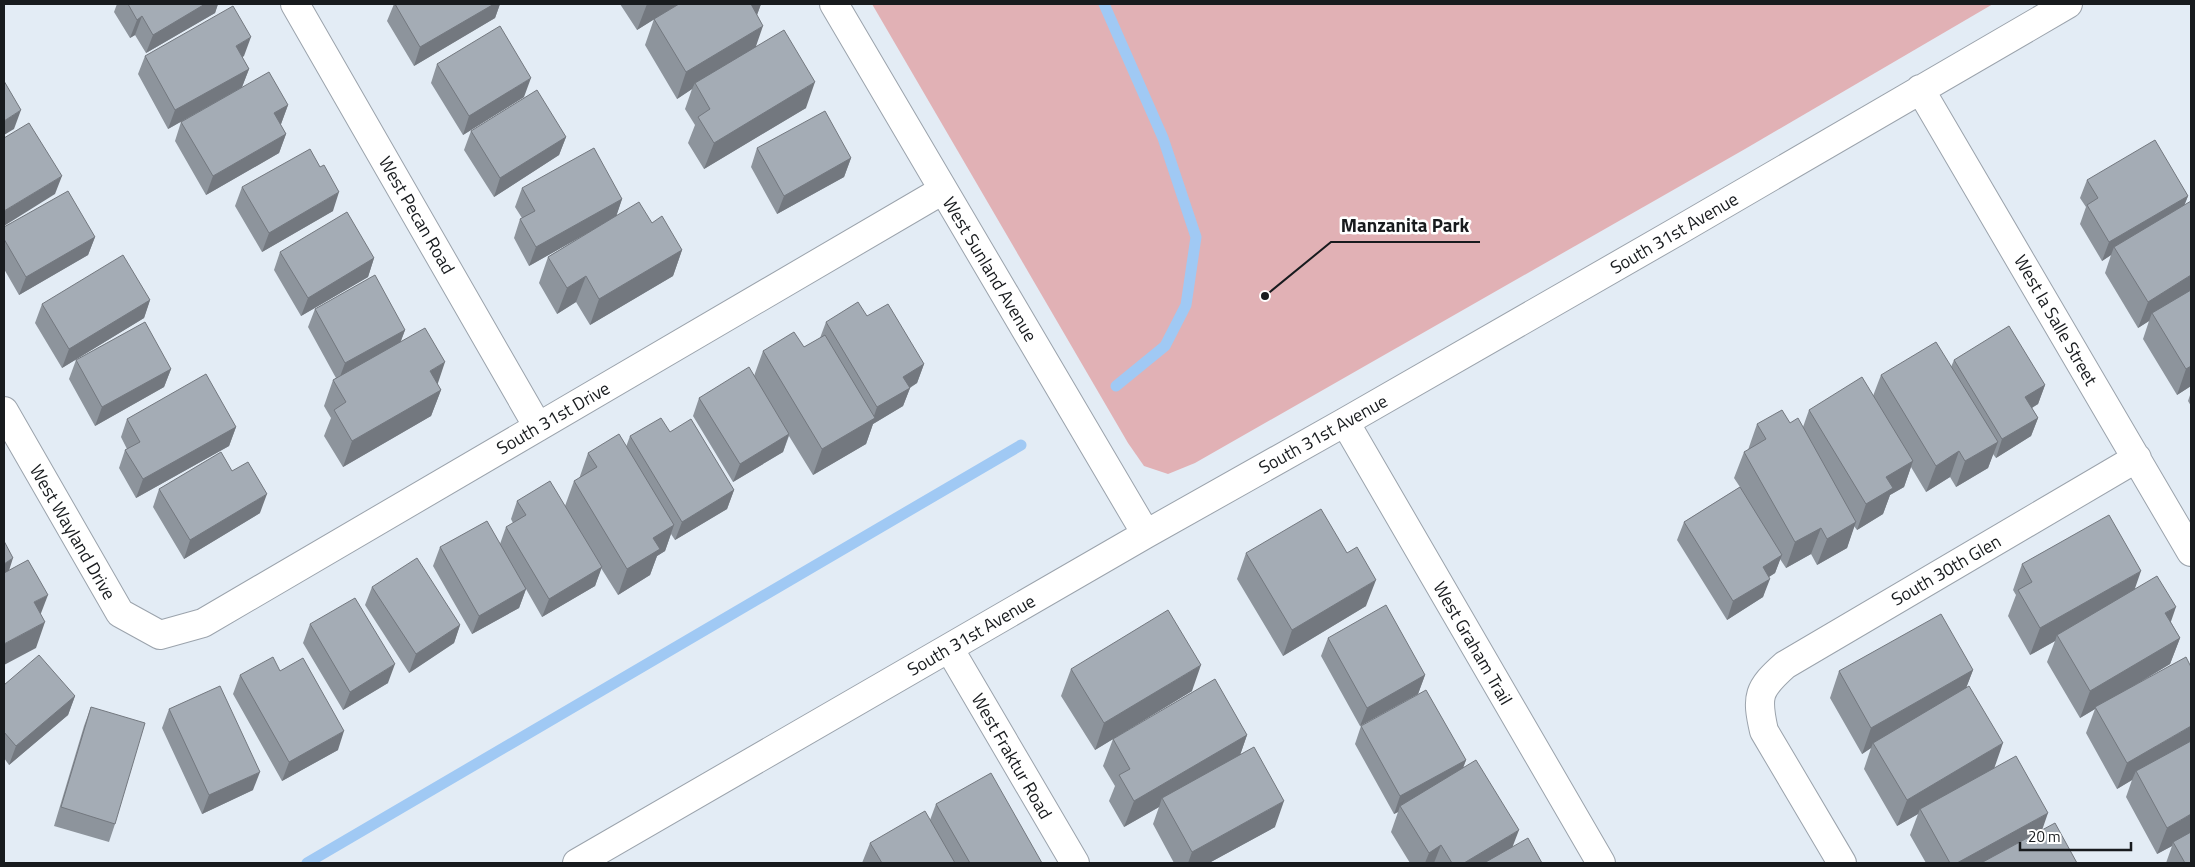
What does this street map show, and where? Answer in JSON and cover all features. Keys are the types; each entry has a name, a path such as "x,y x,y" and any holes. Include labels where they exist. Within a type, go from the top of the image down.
{"street":[{"name":"West Pecan Road","path":"295,4 538,427"},
{"name":"West Sunland Avenue","path":"834,4 1146,534"},
{"name":"South 31st Avenue","path":"577,863 1146,534 1684,227 2068,4"},
{"name":"West la Salle Street","path":"1920,89 2191,552"},
{"name":"South 31st Drive","path":"160,636 203,623 943,190"},
{"name":"West Wayland Drive","path":"4,411 120,613 160,636"},
{"name":"West Graham Trail","path":"1345,422 1601,863"},
{"name":"South 30th Glen","path":"1842,863 1764,731 1760,711 1762,689 1785,665 2137,458"},
{"name":"West Fraktur Road","path":"949,648 1075,863"}],"shaded area":[{"path":"872,4 1993,4 1745,149 1195,463 1168,474 1144,466 1128,443"}],"building":[{"path":"128,4 205,4 153,35 142,16 137,20"},
{"path":"395,4 494,4 420,47"},
{"path":"679,4 751,4 763,26 686,72 654,19"},
{"path":"233,6 251,37 236,46 249,69 175,110 145,56"},
{"path":"500,26 531,78 469,116 437,64"},
{"path":"784,30 815,82 714,143 698,117 710,109 695,83"},
{"path":"269,72 288,105 274,113 286,134 213,176 181,122"},
{"path":"4,81 21,110 4,121"},
{"path":"537,90 566,137 500,178 471,131"},
{"path":"825,111 851,158 784,196 757,148"},
{"path":"29,123 62,176 4,211 4,138"},
{"path":"2155,140 2188,196 2109,242 2087,205 2098,198 2087,180"},
{"path":"594,148 622,199 536,247 520,219 535,211 522,188"},
{"path":"310,149 320,167 324,165 339,192 269,233 242,187"},
{"path":"68,191 95,237 26,277 4,239 4,227"},
{"path":"2191,201 2191,275 2148,302 2114,247"},
{"path":"639,202 652,223 662,216 682,250 599,299 586,276 567,288 548,257"},
{"path":"347,212 374,258 308,298 280,252"},
{"path":"123,255 150,300 69,349 42,304"},
{"path":"375,275 405,330 345,363 315,309"},
{"path":"2191,290 2191,366 2186,369 2152,313"},
{"path":"858,302 867,316 888,304 924,364 903,377 910,388 877,407 826,322"},
{"path":"145,322 171,369 102,407 76,360"},
{"path":"2009,326 2045,385 2025,397 2038,418 2002,439 1954,360"},
{"path":"425,328 445,362 430,371 441,390 352,441 334,410 346,402 333,380"},
{"path":"794,332 804,347 825,335 875,418 822,449 763,351"},
{"path":"1936,342 1998,442 1965,461 1959,451 1936,466 1881,375"},
{"path":"749,367 789,434 740,464 699,398"},
{"path":"206,374 236,427 143,479 125,450 140,442 127,419"},
{"path":"1862,377 1913,461 1886,477 1893,488 1866,504 1809,410"},
{"path":"1782,410 1790,423 1798,418 1856,522 1827,539 1821,528 1795,542 1744,452 1766,439 1757,424"},
{"path":"661,418 670,432 691,419 734,490 682,522 630,436"},
{"path":"619,434 674,525 653,538 660,549 627,569 574,481 597,467 588,453"},
{"path":"221,452 232,471 248,462 267,494 190,540 159,489"},
{"path":"550,481 602,567 549,599 506,527 526,515 517,501"},
{"path":"1740,487 1782,555 1763,567 1770,579 1733,601 1684,522"},
{"path":"1321,509 1347,553 1357,547 1376,580 1292,630 1246,553"},
{"path":"2109,515 2141,571 2040,628 2018,590 2032,582 2022,564"},
{"path":"487,521 526,589 479,616 440,547"},
{"path":"4,541 13,558 4,564"},
{"path":"417,558 460,625 416,654 372,587"},
{"path":"28,560 48,595 34,602 45,622 4,644 4,573"},
{"path":"2157,576 2176,607 2165,613 2180,638 2090,691 2057,635"},
{"path":"355,598 395,664 350,692 310,624"},
{"path":"1386,605 1425,675 1367,708 1328,638"},
{"path":"1168,610 1201,665 1104,723 1071,669"},
{"path":"1941,614 1973,670 1871,728 1839,671"},
{"path":"39,655 75,696 16,746 4,732 4,685"},
{"path":"273,657 280,671 303,658 344,731 289,762 240,675"},
{"path":"2186,657 2191,667 2191,726 2127,763 2095,707"},
{"path":"1215,679 1247,735 1134,801 1119,775 1130,769 1113,739"},
{"path":"220,686 260,772 209,795 169,709"},
{"path":"1969,686 2003,743 1907,800 1873,743"},
{"path":"1426,690 1466,760 1400,796 1361,726"},
{"path":"91,707 145,723 115,824 61,807"},
{"path":"2191,741 2191,814 2167,828 2136,771"},
{"path":"1254,747 1284,801 1192,852 1162,798"},
{"path":"2016,756 2048,813 1957,863 1950,863 1920,809"},
{"path":"1476,760 1519,830 1464,863 1452,863 1441,845 1429,853 1400,806"},
{"path":"991,773 1042,863 970,863 936,804"},
{"path":"925,811 955,863 882,863 870,843"},
{"path":"2055,823 2077,863 1981,863"},
{"path":"2191,832 2191,863 2185,863 2173,842"},
{"path":"1528,838 1542,863 1484,863"}],"waterway":[{"path":"1104,4 1163,138 1196,237 1186,305 1165,346 1116,386"},
{"path":"307,863 1021,445"}],"place":[{"name":"Manzanita Park","path":"1265,296"}]}
